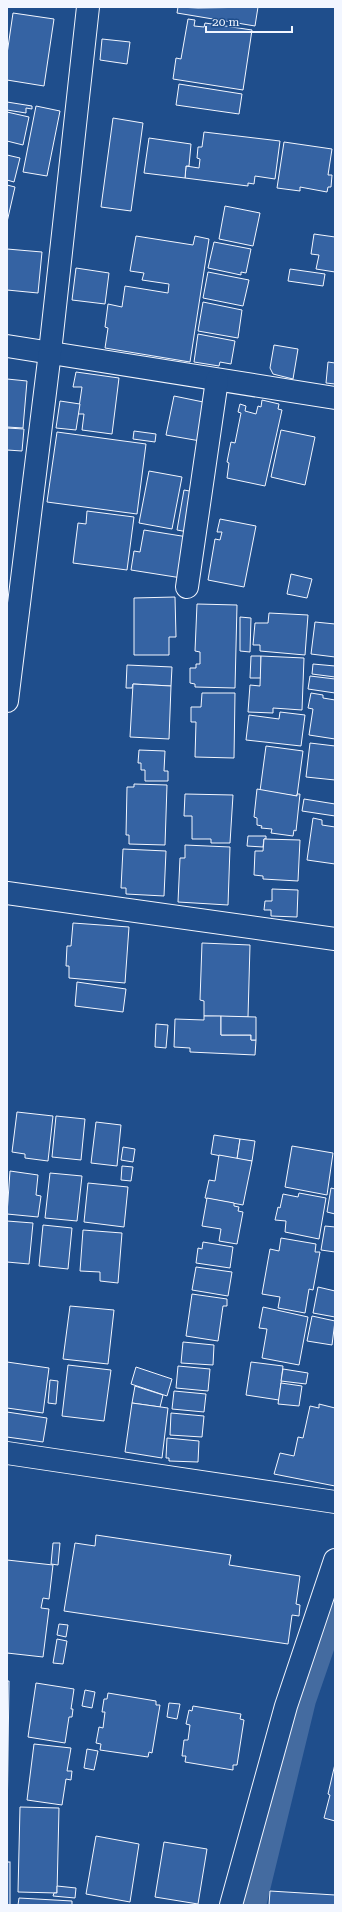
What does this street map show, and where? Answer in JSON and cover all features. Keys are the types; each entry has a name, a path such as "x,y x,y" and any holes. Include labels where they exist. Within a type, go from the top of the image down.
{"street":[{"path":"7,701 50,352 88,7"},
{"path":"7,346 335,398"},
{"path":"187,588 217,380"},
{"path":"7,893 335,938"},
{"path":"7,1453 335,1502"},
{"path":"231,1905 286,1706 335,1560"}],"building":[{"path":"178,7 258,7 255,26 177,13"},
{"path":"13,13 54,19 44,86 7,80 7,54"},
{"path":"188,19 195,20 194,26 204,27 205,23 252,30 243,90 173,79 176,58 181,59"},
{"path":"102,39 130,42 127,64 100,60"},
{"path":"179,84 242,94 239,114 176,105"},
{"path":"7,102 32,106 32,109 26,108 26,113 7,110"},
{"path":"36,106 60,111 47,176 23,172"},
{"path":"7,112 29,117 23,145 7,141"},
{"path":"113,118 143,123 131,211 101,207"},
{"path":"204,132 280,141 275,179 255,176 254,184 248,183 248,186 185,178 186,166 199,168 200,159 197,158 198,147 202,147"},
{"path":"149,138 191,144 189,166 186,166 185,178 144,173"},
{"path":"284,142 332,149 328,175 332,175 331,187 328,187 327,192 300,187 300,191 277,188"},
{"path":"7,155 20,158 14,182 7,180"},
{"path":"7,185 15,187 7,222"},
{"path":"225,206 260,213 253,246 219,239"},
{"path":"314,234 335,237 335,272 316,269 319,255 311,254"},
{"path":"136,236 193,245 195,236 209,239 190,362 105,348 108,328 105,327 108,304 122,307 125,286 168,293 169,284 142,280 144,273 130,271"},
{"path":"214,242 251,249 246,273 241,272 241,275 208,268"},
{"path":"7,249 42,252 38,293 7,290"},
{"path":"76,268 109,273 105,304 72,300"},
{"path":"290,269 325,274 323,286 288,281"},
{"path":"208,272 249,280 243,306 203,298"},
{"path":"203,302 242,310 238,338 198,331"},
{"path":"198,334 235,341 231,364 220,362 219,366 194,362"},
{"path":"274,345 298,349 293,379 273,374 270,368"},
{"path":"328,362 335,363 335,384 326,383"},
{"path":"76,372 119,378 112,434 82,430 84,414 78,414 82,387 73,387"},
{"path":"7,379 27,381 23,428 7,427"},
{"path":"174,396 213,404 206,442 166,435"},
{"path":"262,400 279,404 278,409 282,410 265,486 227,478 229,463 227,462 231,442 235,443 241,413 238,412 240,404 246,406 245,411 256,414 258,406 261,407"},
{"path":"60,401 80,404 76,430 56,428"},
{"path":"7,428 24,429 22,451 7,450"},
{"path":"281,430 315,437 305,485 271,477"},
{"path":"134,431 156,434 155,442 133,439"},
{"path":"57,432 146,444 137,514 47,502"},
{"path":"149,471 182,477 172,529 139,523"},
{"path":"184,490 195,492 188,532 177,530"},
{"path":"87,511 134,517 127,570 73,563 78,523 86,524"},
{"path":"220,519 256,526 244,587 208,580 215,539 220,540 222,532 217,532"},
{"path":"144,530 194,538 188,579 131,570 134,551 140,552"},
{"path":"291,574 312,579 307,598 287,594"},
{"path":"175,597 176,637 169,637 169,655 134,655 134,598"},
{"path":"197,604 237,605 235,688 195,687 195,684 190,683 190,668 196,668 196,664 200,664 200,652 195,651"},
{"path":"269,613 308,615 305,655 260,651 260,645 253,645 255,623 268,623"},
{"path":"240,617 251,618 250,652 240,651"},
{"path":"315,622 335,624 335,657 311,654"},
{"path":"251,656 261,656 261,678 250,678"},
{"path":"261,656 304,658 302,710 273,708 273,713 248,712 250,685 260,686"},
{"path":"313,664 335,666 335,677 312,674"},
{"path":"127,665 172,667 171,686 133,684 132,688 126,688"},
{"path":"310,676 335,679 335,693 308,689"},
{"path":"133,684 171,686 169,739 130,737"},
{"path":"202,693 235,693 234,758 195,757 196,722 191,722 191,707 201,707"},
{"path":"311,693 323,695 323,698 335,700 335,739 309,735 313,709 308,708"},
{"path":"280,712 305,715 301,746 246,740 249,715 279,719"},
{"path":"310,743 335,746 335,780 306,777"},
{"path":"266,746 303,751 297,796 260,791"},
{"path":"139,750 165,751 164,771 168,771 168,781 145,781 145,770 141,770 141,763 138,763"},
{"path":"134,784 167,785 165,845 129,844 129,835 126,835 127,787 134,787"},
{"path":"257,789 297,796 297,794 300,794 296,831 294,830 293,836 271,833 272,829 261,828 262,826 257,825 257,818 254,817"},
{"path":"185,794 233,795 230,843 211,843 211,839 192,839 192,816 184,816"},
{"path":"304,799 335,804 335,816 302,811"},
{"path":"313,818 322,820 322,825 335,827 335,864 307,860"},
{"path":"248,836 266,836 263,847 247,846"},
{"path":"264,839 300,840 298,881 263,879 263,876 254,875 255,851 263,851"},
{"path":"185,845 230,847 228,905 178,902 180,858 185,858"},
{"path":"123,849 166,851 164,896 126,894 126,888 121,888"},
{"path":"272,889 298,890 297,917 271,916 271,910 264,910 265,901 272,901"},
{"path":"73,923 129,927 125,983 69,978 69,966 66,966 67,946 71,946"},
{"path":"202,943 250,945 248,1017 204,1016 204,1001 200,1000"},
{"path":"77,982 126,989 123,1012 75,1006"},
{"path":"204,1016 221,1016 221,1035 251,1035 251,1040 256,1040 255,1055 190,1052 190,1048 174,1047 175,1019 204,1020"},
{"path":"221,1016 256,1017 256,1040 251,1040 251,1035 221,1035"},
{"path":"156,1024 168,1025 166,1048 155,1047"},
{"path":"17,1112 53,1116 48,1161 25,1158 25,1154 12,1152"},
{"path":"56,1116 85,1119 81,1160 52,1157"},
{"path":"96,1122 121,1125 117,1166 91,1163"},
{"path":"214,1135 240,1139 237,1159 211,1154"},
{"path":"240,1139 255,1141 252,1161 237,1159"},
{"path":"292,1146 333,1153 327,1195 285,1187"},
{"path":"123,1147 135,1149 133,1162 121,1160"},
{"path":"219,1155 252,1161 243,1205 205,1198 209,1180 215,1181"},
{"path":"122,1166 133,1167 131,1181 121,1180"},
{"path":"10,1171 38,1175 36,1195 41,1196 38,1217 7,1214"},
{"path":"50,1173 82,1176 77,1221 45,1218"},
{"path":"88,1183 128,1187 124,1227 84,1222"},
{"path":"331,1188 335,1189 335,1214 327,1212"},
{"path":"299,1193 326,1198 319,1239 285,1232 286,1221 275,1220 278,1207 280,1208 283,1194 298,1197"},
{"path":"207,1198 234,1203 234,1206 239,1207 238,1211 243,1212 237,1244 219,1241 221,1229 202,1226"},
{"path":"7,1221 33,1223 29,1264 7,1262"},
{"path":"43,1225 72,1228 68,1269 39,1266"},
{"path":"325,1226 335,1227 335,1252 321,1250"},
{"path":"83,1230 122,1233 118,1283 100,1281 100,1272 80,1271"},
{"path":"281,1238 316,1244 315,1252 320,1252 313,1290 309,1289 305,1313 278,1308 280,1297 262,1294 270,1249 279,1251"},
{"path":"203,1242 233,1247 230,1268 196,1263 198,1248 202,1249"},
{"path":"196,1267 232,1272 228,1296 192,1290"},
{"path":"318,1287 335,1291 335,1317 313,1313"},
{"path":"192,1294 227,1299 227,1306 223,1306 218,1341 186,1336"},
{"path":"70,1306 114,1310 108,1364 63,1359"},
{"path":"263,1307 308,1317 299,1365 262,1358 267,1329 259,1328"},
{"path":"312,1316 335,1321 332,1345 307,1341"},
{"path":"183,1342 214,1345 213,1365 181,1363"},
{"path":"7,1362 49,1368 43,1413 7,1408"},
{"path":"251,1362 283,1366 279,1400 246,1395"},
{"path":"68,1365 111,1370 104,1421 62,1416"},
{"path":"178,1366 210,1369 208,1391 176,1388"},
{"path":"136,1367 172,1379 167,1396 131,1384"},
{"path":"283,1369 308,1373 306,1384 281,1381"},
{"path":"50,1380 58,1381 56,1404 48,1403"},
{"path":"281,1383 302,1386 299,1406 278,1404"},
{"path":"135,1386 163,1395 160,1407 132,1403"},
{"path":"174,1391 206,1394 204,1412 172,1409"},
{"path":"132,1403 168,1408 162,1458 125,1452"},
{"path":"319,1404 335,1408 335,1486 274,1474 280,1453 294,1456 298,1437 303,1438 310,1406 319,1408"},
{"path":"7,1412 47,1418 43,1442 7,1437"},
{"path":"171,1413 204,1416 202,1437 170,1435"},
{"path":"167,1438 199,1441 198,1462 169,1461 169,1458 166,1458"},
{"path":"96,1535 231,1555 229,1565 300,1576 296,1604 300,1605 299,1616 292,1615 288,1644 64,1611 75,1543 95,1546"},
{"path":"53,1543 60,1543 58,1565 51,1564"},
{"path":"7,1560 53,1565 49,1599 43,1598 41,1608 49,1609 43,1657 7,1653"},
{"path":"59,1624 68,1625 66,1637 57,1635"},
{"path":"57,1639 67,1641 63,1664 53,1663"},
{"path":"7,1681 9,1681 7,1828"},
{"path":"36,1683 74,1689 71,1709 73,1709 72,1717 69,1717 65,1743 28,1737"},
{"path":"85,1690 95,1692 92,1708 82,1706"},
{"path":"108,1693 156,1701 156,1705 160,1705 152,1753 149,1752 148,1757 100,1750 101,1744 96,1743 99,1727 103,1728 105,1712 102,1712 104,1699 107,1699"},
{"path":"169,1703 180,1704 177,1719 167,1717"},
{"path":"193,1706 241,1714 240,1719 244,1720 237,1765 233,1765 233,1770 185,1762 186,1756 182,1756 184,1740 188,1740 190,1725 186,1724 189,1710 192,1711"},
{"path":"34,1744 71,1748 67,1771 72,1771 71,1780 66,1779 62,1805 27,1800"},
{"path":"87,1749 98,1751 94,1770 84,1768"},
{"path":"335,1764 335,1821 324,1818 330,1795 328,1794"},
{"path":"20,1807 59,1808 57,1893 18,1892"},
{"path":"96,1836 139,1844 130,1902 86,1894"},
{"path":"164,1842 207,1849 198,1904 155,1897"},
{"path":"7,1862 10,1862 10,1905 7,1905"},
{"path":"57,1886 76,1888 75,1898 53,1896 54,1893 57,1893"},
{"path":"270,1891 335,1895 335,1905 269,1905"},
{"path":"19,1898 72,1901 72,1905 18,1905"}],"waterway":[{"path":"251,1905 301,1700 335,1601"}]}
